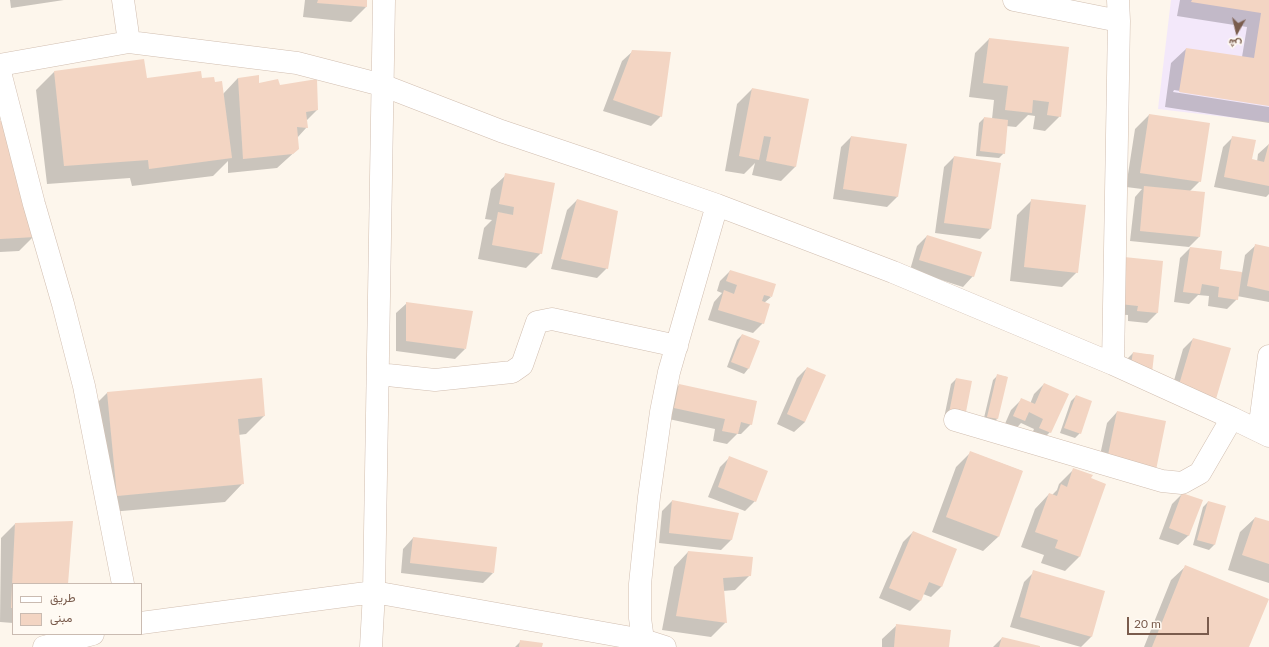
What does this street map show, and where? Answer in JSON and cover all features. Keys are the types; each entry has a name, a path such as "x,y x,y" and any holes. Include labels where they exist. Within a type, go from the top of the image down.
{"street":[{"path":"123,0 129,42"},
{"path":"372,647 384,0"},
{"path":"1014,0 1119,10 1113,364"},
{"path":"0,65 129,42 297,63 382,85 501,131 717,206 893,272 1113,364 1264,434 1269,356"},
{"path":"0,72 34,204 63,304 84,386 123,583"},
{"path":"643,640 640,618 640,584 649,497 661,412 669,372 717,206"},
{"path":"378,374 435,380 512,372 522,365 537,322 552,319 677,346"},
{"path":"955,420 1162,481 1182,484 1200,473 1232,418"},
{"path":"142,623 374,592 643,640 665,647"},
{"path":"44,647 89,635"}],"shaded area":[{"path":"1171,0 1269,0 1269,122 1158,109"}],"building":[{"path":"318,0 367,0 367,7 317,3"},
{"path":"1192,0 1269,0 1269,106 1179,92 1186,48 1254,58 1261,13 1191,2"},
{"path":"989,38 1069,47 1061,117 1047,115 1049,102 1033,100 1032,113 1005,110 1008,86 983,83"},
{"path":"632,50 671,52 662,117 613,100"},
{"path":"144,59 147,78 201,71 202,78 214,77 215,82 222,81 232,158 149,169 148,160 64,166 54,71"},
{"path":"259,75 259,83 278,79 280,85 317,79 318,110 306,112 308,128 297,127 299,149 293,154 243,159 238,78"},
{"path":"752,88 809,99 796,167 766,161 771,137 764,136 759,160 739,156"},
{"path":"1149,114 1210,123 1201,182 1140,173"},
{"path":"984,117 1008,120 1005,154 980,151"},
{"path":"6,119 35,237 0,239 0,121"},
{"path":"851,136 907,144 898,197 843,189"},
{"path":"1232,136 1256,140 1252,159 1264,162 1269,143 1269,186 1224,177"},
{"path":"954,156 1001,163 991,229 944,223"},
{"path":"505,173 555,183 542,254 492,245 498,212 513,215 514,207 499,204"},
{"path":"1144,186 1205,192 1200,237 1140,231"},
{"path":"577,199 618,211 608,269 561,259"},
{"path":"1031,199 1086,205 1078,273 1024,267"},
{"path":"927,235 982,252 974,277 919,260"},
{"path":"1255,244 1269,247 1269,291 1247,286"},
{"path":"1190,247 1222,251 1220,269 1242,272 1238,300 1218,297 1219,287 1202,284 1200,294 1183,292"},
{"path":"1124,257 1163,261 1158,313 1137,311 1138,306 1120,304"},
{"path":"730,270 776,284 772,297 764,295 762,301 770,304 764,324 718,310 724,290 734,294 737,285 726,281"},
{"path":"406,302 473,311 466,349 406,341"},
{"path":"742,334 760,341 749,369 731,362"},
{"path":"1193,338 1231,348 1216,399 1178,388"},
{"path":"1133,352 1154,355 1152,373 1130,371"},
{"path":"807,367 826,375 805,422 787,414"},
{"path":"997,374 1008,377 998,419 987,417"},
{"path":"262,378 265,416 238,419 244,484 117,496 107,392"},
{"path":"956,378 972,381 965,417 949,413"},
{"path":"1044,383 1069,394 1051,433 1039,428 1043,419 1029,412 1025,421 1013,416 1021,398 1035,404"},
{"path":"679,384 757,401 752,425 741,422 738,434 722,431 725,419 674,408"},
{"path":"1076,395 1092,401 1081,434 1064,428"},
{"path":"1117,411 1166,421 1156,470 1107,460"},
{"path":"970,451 1023,471 999,537 946,517"},
{"path":"729,456 768,471 756,502 718,487"},
{"path":"1073,468 1093,475 1091,478 1106,484 1080,557 1055,548 1058,540 1035,532 1049,493 1057,496 1061,484 1067,487"},
{"path":"1182,493 1203,500 1189,536 1169,528"},
{"path":"672,500 739,513 732,540 669,533"},
{"path":"1208,501 1226,506 1215,545 1197,540"},
{"path":"1255,517 1269,521 1269,564 1242,555"},
{"path":"73,521 68,583 12,583 15,523"},
{"path":"913,531 957,549 942,587 929,582 921,601 889,588"},
{"path":"413,537 497,547 494,573 410,563"},
{"path":"688,551 753,557 751,576 723,578 727,623 676,616"},
{"path":"1185,565 1269,599 1249,647 1152,647"},
{"path":"1033,570 1105,591 1092,637 1020,617"},
{"path":"12,587 12,608 11,608"},
{"path":"896,624 951,630 949,647 894,647"},
{"path":"1002,637 1040,646 1040,647 999,647"},
{"path":"520,640 543,643 542,647 519,647"}]}
